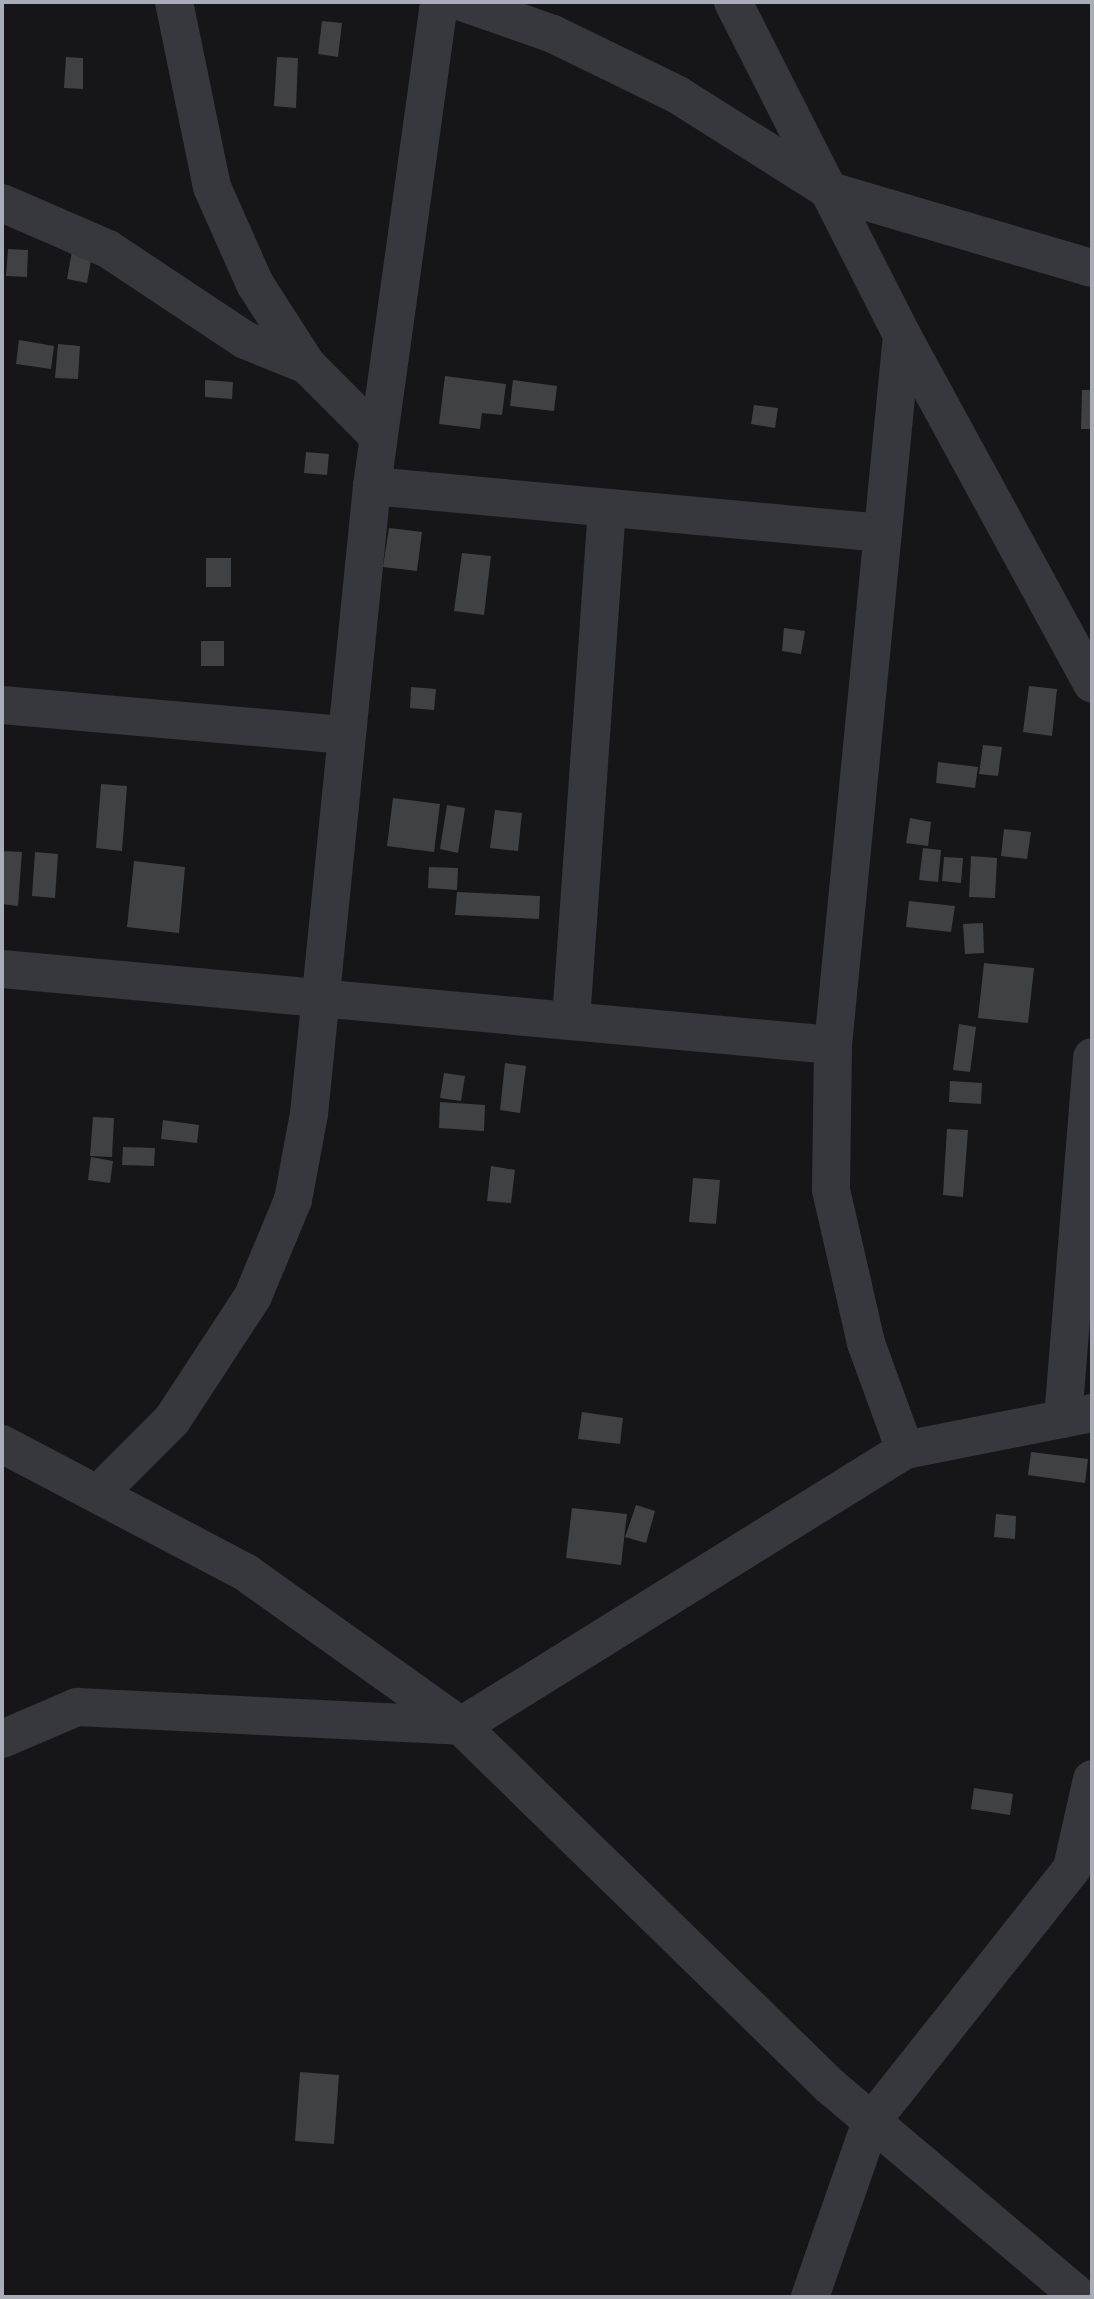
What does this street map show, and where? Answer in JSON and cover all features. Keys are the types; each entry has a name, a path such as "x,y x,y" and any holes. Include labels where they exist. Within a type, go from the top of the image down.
{"street":[{"path":"174,2 212,187 255,284 307,365 379,436"},
{"path":"98,1494 172,1420 253,1296 293,1200 320,995 343,735 372,486 439,2"},
{"path":"462,2 553,34 678,95 830,191 1092,268"},
{"path":"733,2 902,335 1092,684"},
{"path":"2,203 107,249 246,340 307,365"},
{"path":"902,335 833,1045 831,1190 866,1343 905,1450"},
{"path":"372,486 883,533"},
{"path":"571,1020 607,508"},
{"path":"2,705 343,735"},
{"path":"2,969 320,995 833,1045"},
{"path":"2,1739 77,1707 461,1726 905,1450 1077,1416 1092,1057"},
{"path":"2,1444 244,1572 461,1726 871,2122 1080,2297"},
{"path":"810,2297 871,2122 1072,1868 1092,1779"}],"building":[{"path":"322,21 342,23 338,57 318,54"},
{"path":"66,57 83,58 83,89 64,88"},
{"path":"277,57 298,58 296,108 274,106"},
{"path":"8,249 28,250 27,277 6,276"},
{"path":"72,251 92,255 87,283 67,279"},
{"path":"19,340 54,346 51,369 16,364"},
{"path":"58,344 80,346 78,379 55,378"},
{"path":"445,376 506,384 502,415 482,413 480,429 439,424"},
{"path":"205,380 233,382 232,399 205,397"},
{"path":"513,380 557,386 554,411 510,406"},
{"path":"1082,390 1092,390 1092,429 1081,429"},
{"path":"754,405 778,408 775,428 751,424"},
{"path":"306,452 329,454 327,475 304,473"},
{"path":"389,528 422,532 417,571 383,567"},
{"path":"462,553 491,556 484,615 454,611"},
{"path":"206,558 231,558 231,587 206,587"},
{"path":"784,628 805,631 801,654 782,651"},
{"path":"201,641 224,641 224,666 201,666"},
{"path":"1029,686 1057,689 1052,736 1023,732"},
{"path":"411,687 436,689 434,710 410,708"},
{"path":"983,745 1002,747 998,776 979,774"},
{"path":"938,762 978,767 975,788 936,783"},
{"path":"101,784 127,786 122,851 96,848"},
{"path":"393,798 440,804 434,852 387,846"},
{"path":"447,805 465,808 458,853 440,849"},
{"path":"495,810 522,813 518,851 490,848"},
{"path":"910,818 931,822 928,846 906,843"},
{"path":"1004,829 1031,832 1027,859 1001,856"},
{"path":"923,848 941,850 938,882 919,880"},
{"path":"2,851 22,852 18,906 2,904"},
{"path":"35,852 58,854 55,898 32,896"},
{"path":"971,856 997,858 995,898 969,897"},
{"path":"944,857 963,858 961,883 942,881"},
{"path":"134,861 185,867 179,933 127,927"},
{"path":"429,867 458,868 457,890 428,888"},
{"path":"457,892 540,896 539,919 455,915"},
{"path":"909,901 955,906 951,932 906,927"},
{"path":"983,923 984,953 965,954 963,924"},
{"path":"984,963 1034,968 1028,1023 978,1018"},
{"path":"959,1024 976,1027 970,1072 953,1070"},
{"path":"505,1063 526,1066 520,1113 500,1110"},
{"path":"444,1073 465,1076 461,1101 440,1098"},
{"path":"950,1081 982,1083 981,1104 949,1102"},
{"path":"440,1102 485,1105 484,1131 439,1128"},
{"path":"93,1117 114,1118 112,1157 90,1156"},
{"path":"163,1120 199,1125 197,1143 161,1139"},
{"path":"947,1129 968,1130 963,1197 943,1195"},
{"path":"123,1147 155,1148 154,1166 122,1165"},
{"path":"91,1157 113,1161 110,1183 88,1180"},
{"path":"491,1166 515,1170 511,1203 487,1201"},
{"path":"693,1178 720,1180 716,1224 689,1222"},
{"path":"582,1412 623,1418 620,1444 578,1439"},
{"path":"1031,1452 1088,1459 1085,1483 1028,1475"},
{"path":"636,1505 655,1511 646,1543 625,1537"},
{"path":"572,1508 627,1514 621,1565 566,1558"},
{"path":"996,1514 1016,1516 1015,1539 994,1537"},
{"path":"974,1788 1013,1794 1010,1815 971,1809"},
{"path":"300,2072 339,2075 334,2144 295,2141"}]}
